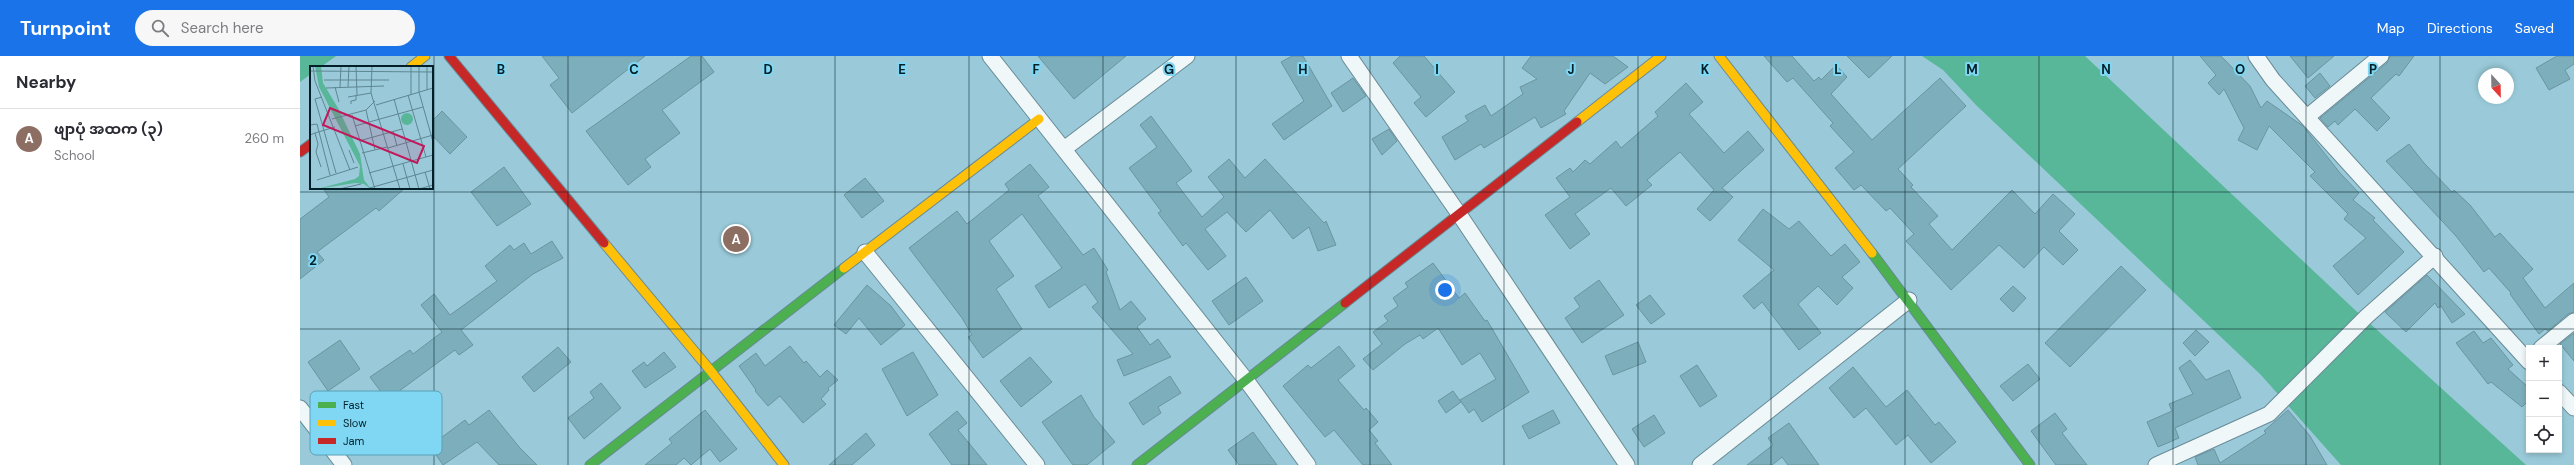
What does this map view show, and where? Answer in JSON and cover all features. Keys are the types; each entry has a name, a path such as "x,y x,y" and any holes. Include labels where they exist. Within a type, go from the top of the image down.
{"street":[{"path":"412,66 425,56"},
{"path":"449,56 710,370 784,465"},
{"path":"990,56 1246,380 1308,465"},
{"path":"1064,149 1187,56"},
{"path":"1349,56 1459,214 1627,465"},
{"path":"1136,465 1661,56"},
{"path":"1719,56 1908,300 2030,465"},
{"path":"2256,56 2273,80 2435,256 2526,358"},
{"path":"2307,117 2380,56"},
{"path":"590,465 710,370 1039,119"},
{"path":"300,152 310,145"},
{"path":"865,252 1037,465"},
{"path":"2156,465 2270,414 2367,316 2435,256"},
{"path":"1700,465 1908,300"},
{"path":"2545,345 2574,321"},
{"path":"2562,395 2574,408"},
{"path":"300,408 310,421"},
{"path":"336,455 344,465"}],"shaded area":[{"path":"300,56 336,56 322,66 310,66 310,75 300,82"},
{"path":"1922,56 2085,56 2354,309 2526,465 2341,465 2261,375 1976,105 1943,70"}],"building":[{"path":"542,56 645,56 572,113 550,85 559,78"},
{"path":"691,56 702,56 714,72 662,110 680,133 645,159 651,167 628,185 586,131"},
{"path":"1038,56 1126,56 1074,99"},
{"path":"1292,56 1303,56 1332,106 1284,140 1272,124 1304,101 1281,62"},
{"path":"1400,56 1424,56 1455,92 1426,117 1414,103 1421,97 1393,63"},
{"path":"1531,56 1613,56 1628,67 1605,84 1590,73 1564,111 1566,114 1541,128 1535,117 1484,148 1481,144 1455,160 1442,137 1468,121 1465,116 1485,105 1491,116 1523,94 1520,87 1537,79 1522,68"},
{"path":"1764,56 1792,56 1814,81 1819,77 1821,80 1836,65 1847,77 1831,94 1872,140 1940,78 1966,106 1898,169 1913,185 1911,187 1938,216 1929,224 1952,250 2012,190 2035,214 2053,194 2075,214 2059,231 2078,250 2063,265 2044,247 2024,268 1999,245 1951,290 1906,241 1914,234 1890,208 1886,211 1861,185 1854,190 1835,168 1854,152 1830,126 1833,123 1793,78 1787,82"},
{"path":"1847,56 1892,56 1869,78"},
{"path":"2200,56 2221,56 2250,86 2261,108 2267,101 2303,126 2340,173 2359,193 2353,200 2375,218 2373,220 2404,252 2358,295 2333,266 2366,238 2344,219 2348,214 2310,176 2315,172 2269,126 2257,150 2238,140 2244,128 2224,89 2219,95 2208,83 2216,75"},
{"path":"2290,56 2334,56 2308,78"},
{"path":"2390,56 2414,56 2399,76 2396,74 2371,98 2390,118 2377,131 2355,109 2338,125 2335,121 2328,127 2320,118 2387,63"},
{"path":"2557,56 2574,56 2574,64 2565,70 2570,79 2549,90 2536,68"},
{"path":"2320,73 2330,86 2315,98 2305,86"},
{"path":"1353,78 1366,96 1343,112 1331,93"},
{"path":"1686,83 1703,102 1689,114 1724,153 1748,131 1764,150 1722,188 1733,197 1710,221 1697,209 1714,190 1680,152 1647,180 1652,185 1626,206 1611,188 1575,214 1590,234 1570,249 1545,215 1570,197 1556,178 1570,168 1573,172 1585,160 1590,164 1616,141 1621,148 1658,116 1655,112"},
{"path":"442,111 467,137 450,154 433,136 433,120"},
{"path":"1151,116 1192,171 1176,183 1202,217 1224,197 1208,177 1229,159 1245,178 1265,159 1324,223 1326,221 1336,245 1318,251 1309,227 1293,239 1270,210 1246,232 1227,212 1205,229 1226,256 1208,270 1186,243 1183,246 1158,213 1161,211 1129,168 1157,147 1140,125"},
{"path":"1389,129 1397,141 1382,155 1372,139"},
{"path":"2409,144 2424,163 2452,192 2454,190 2470,205 2495,237 2500,233 2533,269 2523,278 2545,308 2574,283 2574,312 2568,314 2548,331 2545,329 2539,334 2510,294 2511,293 2489,268 2484,272 2456,236 2386,161"},
{"path":"1030,164 1049,187 1038,196 1083,255 1094,248 1108,270 1106,272 1120,310 1131,301 1146,319 1137,327 1150,345 1158,339 1171,357 1124,376 1117,360 1133,354 1092,307 1098,302 1085,284 1049,308 1035,286 1062,268 1022,214 989,241 1014,276 996,289 1022,329 983,358 968,337 972,335 962,318 909,248 957,211 967,224 1009,190 1005,184"},
{"path":"504,167 531,204 497,226 471,192"},
{"path":"865,178 884,201 862,218 844,195"},
{"path":"324,189 404,189 379,211 376,208 317,252 324,260 300,279 300,219 329,197"},
{"path":"1763,209 1789,229 1799,221 1831,256 1845,244 1860,262 1842,277 1853,288 1837,305 1818,286 1798,304 1821,333 1799,350 1762,302 1754,309 1743,296 1774,270 1738,240"},
{"path":"552,241 563,258 533,274 461,330 473,345 459,355 455,350 399,391 380,391 370,377 410,350 413,354 442,332 421,305 434,294 450,315 497,281 485,266 510,245 514,250 524,243 531,254"},
{"path":"1433,263 1459,298 1465,293 1485,321 1487,320 1529,392 1482,422 1474,409 1469,413 1460,400 1496,379 1480,353 1462,365 1438,328 1423,339 1420,335 1405,344 1373,370 1363,359 1382,344 1373,332 1388,321 1384,316 1398,306 1393,298 1408,287 1405,283"},
{"path":"2121,266 2146,290 2070,367 2045,343"},
{"path":"2427,275 2465,314 2452,323 2441,306 2438,308 2435,303 2406,332 2385,312"},
{"path":"1246,277 1263,301 1229,325 1212,301"},
{"path":"1599,280 1624,315 1582,343 1565,318 1580,307 1574,298"},
{"path":"867,285 891,306 905,325 881,345 859,318 846,334 834,325"},
{"path":"2013,286 2026,298 2013,312 2000,299"},
{"path":"1650,295 1665,314 1651,324 1636,305"},
{"path":"2196,330 2209,342 2195,356 2183,343"},
{"path":"2474,331 2483,343 2491,338 2513,365 2508,369 2526,385 2526,403 2522,407 2491,382 2488,384 2456,343"},
{"path":"2574,333 2574,361 2562,345 2560,344"},
{"path":"340,340 360,369 328,391 308,362"},
{"path":"1638,342 1646,362 1613,375 1605,356"},
{"path":"790,346 804,363 806,361 820,377 827,370 838,380 828,388 829,390 821,399 826,404 803,423 780,396 768,406 755,391 756,390 739,366 756,353 765,366"},
{"path":"1339,346 1355,366 1338,380 1364,410 1366,408 1378,422 1369,430 1378,441 1375,443 1392,465 1363,465 1334,430 1325,437 1283,386 1308,365 1311,368"},
{"path":"558,347 571,362 534,392 522,377"},
{"path":"664,352 676,367 645,388 632,371 644,362 647,366"},
{"path":"913,352 938,395 907,416 882,369"},
{"path":"1030,357 1052,382 1021,407 1000,381"},
{"path":"2190,360 2206,380 2229,370 2241,398 2175,428 2179,438 2158,447 2147,422 2172,411 2169,404 2193,394 2179,368"},
{"path":"2028,364 2040,379 2013,401 2000,386"},
{"path":"1697,365 1717,396 1700,407 1680,376"},
{"path":"1853,367 1886,407 1907,390 1935,425 1939,422 1956,442 1931,463 1908,435 1896,445 1866,408 1854,418 1829,388"},
{"path":"1170,376 1181,393 1158,407 1161,413 1143,425 1129,403"},
{"path":"601,383 621,408 584,439 568,418 594,398 590,392"},
{"path":"1453,391 1461,402 1446,413 1438,401"},
{"path":"1081,395 1094,417 1115,442 1087,465 1073,465 1042,422"},
{"path":"489,410 520,448 537,465 499,465 477,442 443,465 436,455 442,455 442,437 465,420 469,425"},
{"path":"705,410 737,449 720,462 710,449 691,465 684,458 676,465 645,465 672,443 669,439"},
{"path":"1553,410 1560,423 1529,439 1522,426"},
{"path":"2288,410 2310,436 2327,465 2198,465 2195,457 2214,449 2220,463 2266,433 2264,431"},
{"path":"957,411 967,423 958,430 987,465 952,465 929,434"},
{"path":"2055,413 2067,429 2062,433 2087,465 2056,465 2031,431"},
{"path":"1654,415 1665,433 1644,447 1632,429"},
{"path":"1789,423 1819,465 1788,465 1782,457 1772,465 1747,465 1773,445 1768,438"},
{"path":"1253,432 1277,465 1239,465 1228,450"},
{"path":"866,433 875,445 852,465 829,465"}],"traffic: fast":[{"path":"1872,253 2030,465"},
{"path":"590,465 844,268"},
{"path":"1137,465 1345,303"}],"traffic: slow":[{"path":"412,66 425,56"},
{"path":"1577,122 1661,56"},
{"path":"1719,56 1872,253"},
{"path":"844,268 1039,119"},
{"path":"604,243 710,370 784,465"}],"traffic: jam":[{"path":"449,56 604,243"},
{"path":"1345,303 1577,122"},
{"path":"300,152 310,145"}],"place":[{"name":"ဖျာပုံ အထက (၃)","path":"736,239"}]}
